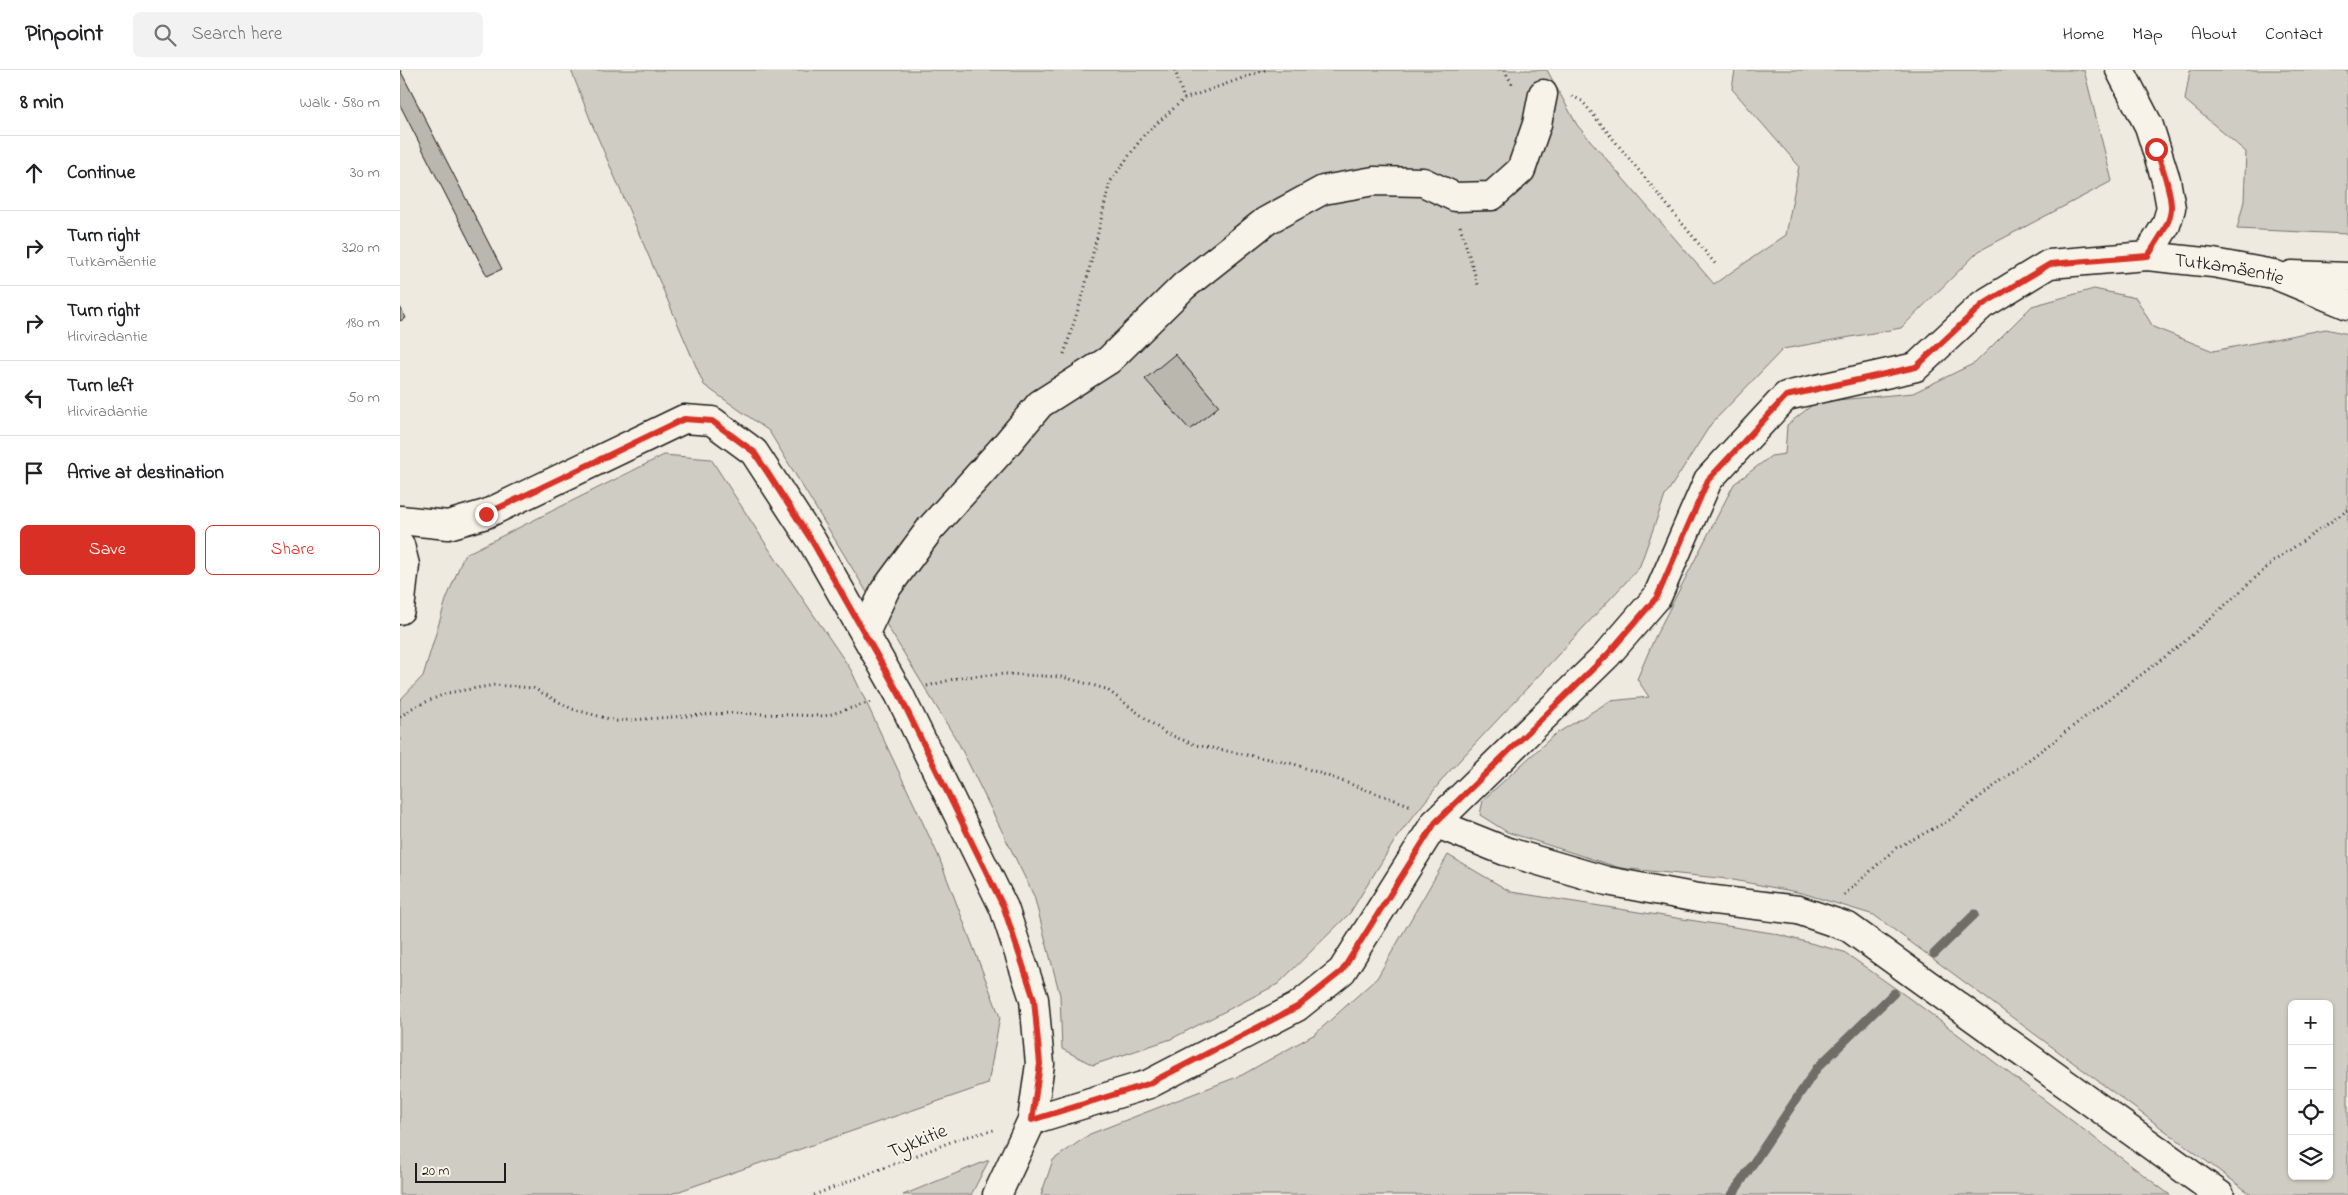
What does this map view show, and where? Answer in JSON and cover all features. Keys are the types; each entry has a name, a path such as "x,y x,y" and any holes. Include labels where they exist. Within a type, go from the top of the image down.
{"street":[{"path":"2120,70 2148,126 2166,180 2171,208 2166,225 2148,256"},
{"path":"865,634 885,590 930,529 1040,404 1109,360 1184,286 1266,221 1323,190 1374,181 1423,182 1455,197 1492,196 1521,170 1537,124 1543,94"},
{"name":"Tutkamäentie","path":"1032,1120 1148,1084 1297,1007 1342,971 1435,823 1607,655 1657,597 1708,480 1786,396 1916,367 1982,305 2050,264 2148,256 2213,263 2273,274 2348,305"},
{"path":"2273,274 2348,277"},
{"path":"400,520 448,525 486,514 684,419 712,421 754,452 812,541 899,694 1004,908 1034,999 1040,1064 1032,1120 997,1195"},
{"path":"400,545 405,565 400,610"},
{"path":"1435,823 1505,851 1607,880 1698,898 1798,910 1848,927 2220,1195"}],"path":[{"path":"1175,70 1184,99"},
{"path":"1062,361 1084,291 1110,182 1144,135 1184,99 1265,70"},
{"path":"1543,94 1562,90 1582,102 1717,266"},
{"path":"1455,197 1462,238 1479,288"},
{"path":"1819,917 1896,848 1948,821 2184,643 2274,561 2348,510"},
{"name":"Tykkitie","path":"814,1195 961,1138 1032,1120"}],"shaded area":[{"path":"571,70 1547,70 1577,125 1714,284 1786,235 1799,166 1732,89 1735,70 2084,70 2112,181 1979,251 1901,328 1783,349 1711,424 1665,496 1639,568 1446,775 1397,837 1350,913 1278,984 1171,1039 1093,1065 1062,1049 1060,995 1034,896 959,744 769,431 704,385 592,124"},
{"path":"2190,70 2348,70 2348,234 2237,229 2244,201 2246,152 2185,100"},
{"path":"2094,289 2136,298 2153,327 2213,351 2326,329 2348,334 2348,1195 2252,1195 1874,915 1802,893 1728,879 1620,868 1507,832 1480,815 1483,800 1554,735 1610,701 1649,697 1637,679 1655,637 1734,484 1771,456 1785,454 1787,425 1816,402 1913,393 1975,363 2032,306"},
{"path":"664,455 711,459 851,670 938,855 1000,1017 988,1084 668,1195 400,1195 400,700 423,676 446,600 464,555"},
{"path":"1448,855 1511,892 1772,933 1844,952 1923,1008 2170,1195 1041,1195 1053,1160 1090,1134 1242,1075 1315,1034 1377,978"},
{"path":"989,1160 971,1195 903,1195"}],"building":[{"path":"400,70 502,269 487,276 400,105"},
{"path":"400,307 406,318 400,321"},
{"path":"1175,354 1219,406 1190,430 1145,379"}],"waterway":[{"path":"1934,954 1975,914"},
{"path":"1732,1195 1817,1068 1894,993"}],"route":[{"path":"486,514 684,419 712,421 754,452 812,541 899,694 1004,908 1034,999 1040,1064 1032,1120 1148,1084 1297,1007 1342,971 1435,823 1607,655 1657,597 1708,480 1786,396 1916,367 1982,305 2050,264 2128,256 2148,256 2166,225 2171,208 2166,180 2156,149"}]}
